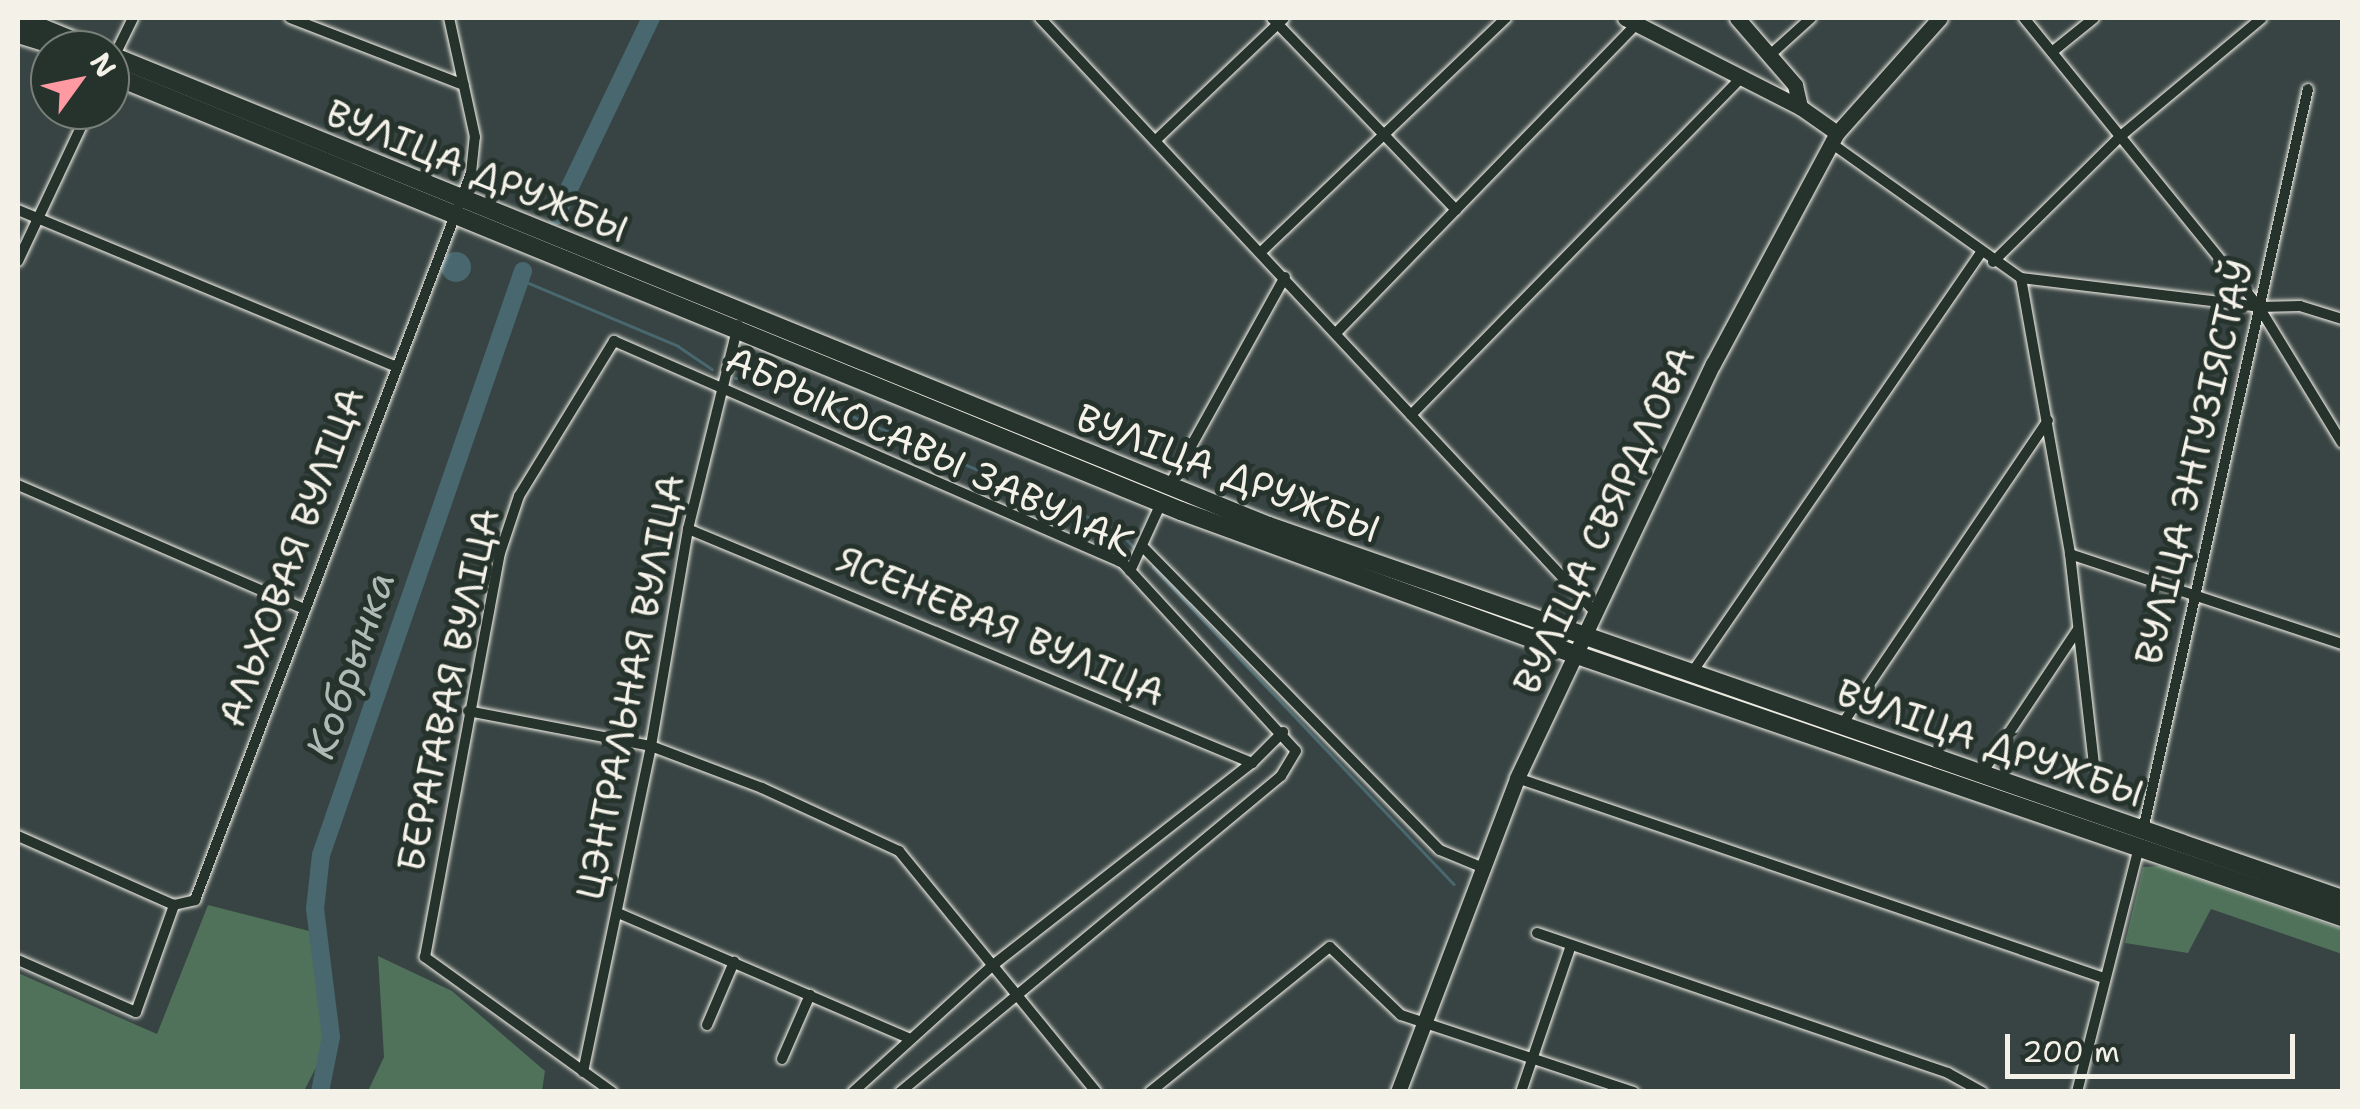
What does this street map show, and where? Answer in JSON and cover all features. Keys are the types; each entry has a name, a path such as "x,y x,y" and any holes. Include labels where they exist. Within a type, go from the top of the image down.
{"main road":[{"name":"ВУЛІЦА ДРУЖБЫ","path":"18,18 43,30"},
{"path":"1737,18 1795,85 1800,108"},
{"name":"ВУЛІЦА СВЯРДЛОВА","path":"1398,1092 1517,778 1713,364 1834,138 1940,18"},
{"path":"1631,21 1800,108 1834,138"},
{"name":"ВУЛІЦА ДРУЖБЫ","path":"130,69 216,99 454,207 1064,462 1269,526 1982,773 2342,917"},
{"name":"ВУЛІЦА ДРУЖБЫ","path":"130,72 348,172 548,236 739,323 835,352 1166,494 1480,620 1577,656 2141,838 2342,898"},
{"path":"1480,620 1570,643 1586,638"},
{"path":"1577,656 1590,648 1691,675"}],"street":[{"path":"290,18 464,85"},
{"name":"АЛЬХОВАЯ ВУЛІЦА","path":"174,905 195,900 476,154 448,18"},
{"path":"1040,18 1338,332 1596,614"},
{"path":"1261,252 1506,18"},
{"path":"1770,54 1811,18"},
{"path":"2024,18 2259,307 2342,443"},
{"path":"2052,52 2094,18"},
{"path":"1994,262 2122,135 2262,18"},
{"path":"1157,139 1278,19 1456,210"},
{"path":"1338,332 1631,21"},
{"path":"1411,415 1742,77"},
{"name":"ВУЛІЦА ЭНТУЗІЯСТАЎ","path":"2104,978 2141,838 2308,89"},
{"path":"18,261 79,130"},
{"path":"1834,138 1980,254 2020,278 2259,307 2300,306 2342,320"},
{"path":"18,210 394,365"},
{"path":"1691,675 1980,254"},
{"path":"1130,571 1166,494 1285,277"},
{"path":"2020,278 2070,554 2094,766"},
{"name":"ЦЭНТРАЛЬНАЯ ВУЛІЦА","path":"583,1072 651,746 688,529 720,387 739,323"},
{"name":"АБРЫКОСАВЫ ЗАВУЛАК","path":"614,341 1130,571 1283,732"},
{"name":"БЕРАГАВАЯ ВУЛІЦА","path":"583,1072 425,957 500,553 520,496 614,341"},
{"path":"1841,726 2048,419"},
{"path":"18,485 304,609"},
{"name":"ЯСЕНЕВАЯ ВУЛІЦА","path":"688,529 1252,763"},
{"name":"АБРЫКОСАВЫ ЗАВУЛАК","path":"1143,547 1440,850 1481,867"},
{"path":"2070,554 2342,644"},
{"path":"1982,773 2078,628"},
{"path":"468,711 651,746 762,788 899,850 1096,1092"},
{"path":"853,1092 908,1038 993,966 1252,763 1283,732 1296,751 1281,776 1014,991 900,1092"},
{"path":"1517,778 2104,978 2077,1092"},
{"path":"18,836 174,905 136,1012 18,960"},
{"path":"618,912 908,1038"},
{"path":"1537,934 1948,1073 1982,1092"},
{"path":"1522,1092 1571,945"},
{"path":"1150,1092 1330,947 1401,1015 1634,1092"},
{"path":"707,1025 734,962"},
{"path":"782,1059 810,995"},
{"path":"583,1072 612,1092"}],"green space":[{"path":"2160,866 2342,929 2342,954 2211,909 2188,953 2125,943 2143,867"},
{"path":"208,905 309,931 326,1048 304,1091 18,1091 18,973 157,1034"},
{"path":"378,956 452,991 545,1071 542,1091 368,1091 384,1057"}],"water":[{"path":"456,252 467,256 471,267 467,278 456,282 445,278 441,267 445,256"}],"waterway":[{"name":"Кобрынка","path":"556,216 651,18"},
{"name":"Кобрынка","path":"320,1092 331,1037 315,909 321,855 523,271"},
{"path":"519,279 678,346 712,369"},
{"path":"735,378 765,379 1115,528 1134,547"},
{"path":"1153,567 1454,884"}]}
